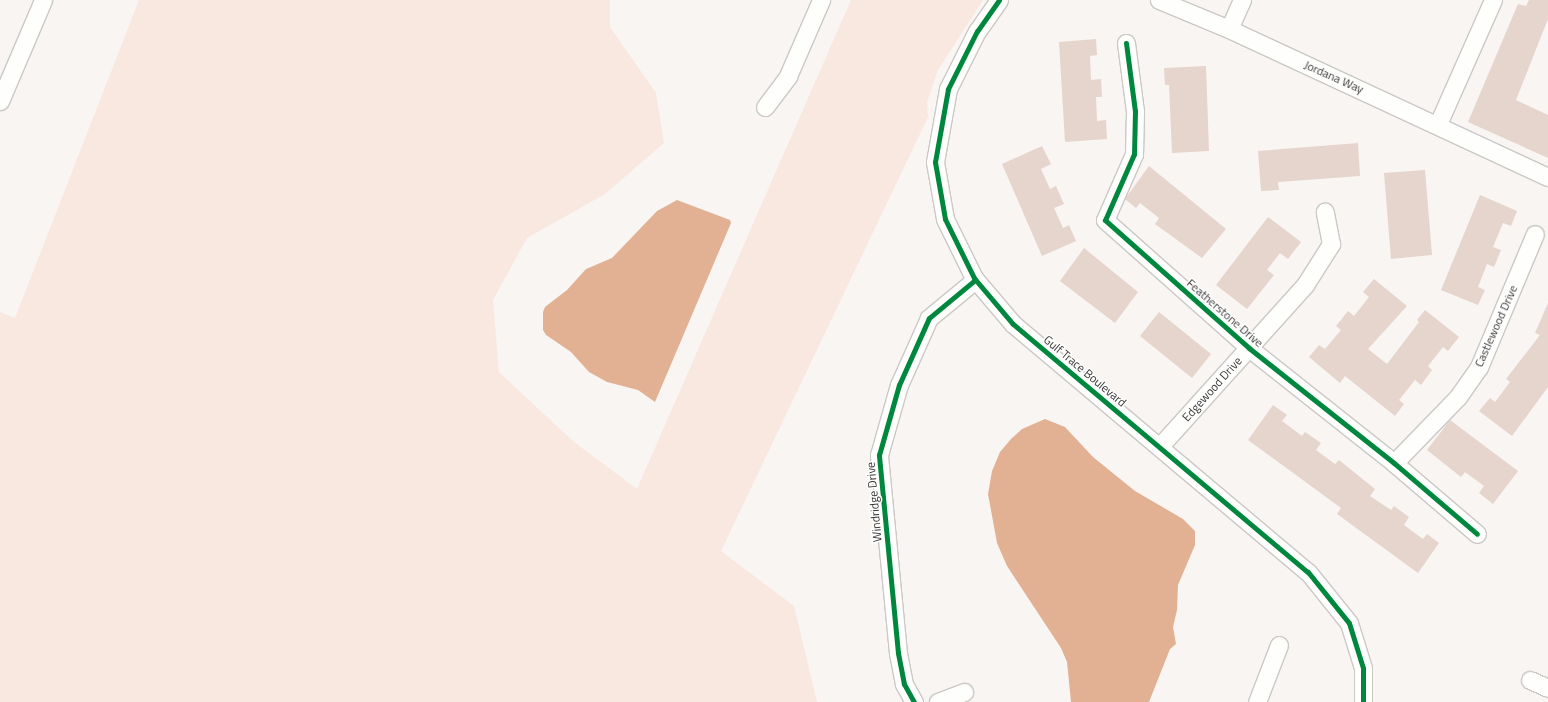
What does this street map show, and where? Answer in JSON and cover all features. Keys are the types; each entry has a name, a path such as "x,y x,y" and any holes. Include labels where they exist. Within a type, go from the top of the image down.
{"street":[{"path":"0,101 43,0"},
{"path":"765,107 788,76 821,0"},
{"name":"Gulf Trace Boulevard","path":"999,0 977,31 948,89 935,162 945,219 976,280 1013,324 1160,446 1308,572 1349,623 1363,668 1363,702"},
{"name":"Jordana Way","path":"1159,0 1229,29 1438,124 1548,177"},
{"path":"1229,29 1242,0"},
{"path":"1438,124 1493,0"},
{"name":"Featherstone Drive","path":"1126,43 1134,111 1134,154 1105,220 1249,348 1394,463 1477,534"},
{"name":"Edgewood Drive","path":"1160,446 1305,285 1331,244 1326,212"},
{"name":"Castlewood Drive","path":"1394,463 1458,397 1479,367 1535,234"},
{"name":"Windridge Drive","path":"914,702 904,684 898,654 879,455 899,385 929,318 976,280"},
{"path":"1257,702 1279,645"},
{"path":"1530,680 1548,688"},
{"path":"938,702 964,692"}],"shaded area":[{"path":"139,0 610,0 610,27 656,93 664,143 605,194 527,238 493,300 499,372 574,442 637,489 851,0 983,0 938,70 927,102 928,117 721,551 794,606 817,702 0,702 0,312 15,318"},
{"path":"677,200 730,220 731,223 655,402 638,390 607,382 589,372 571,352 546,335 543,330 543,312 545,307 567,290 586,269 612,258 657,211"},
{"path":"1045,419 1065,427 1093,457 1135,491 1183,519 1195,531 1195,545 1178,585 1177,610 1173,627 1176,644 1170,649 1149,702 1071,702 1067,662 1061,648 1007,566 997,543 988,494 992,471 1000,452 1011,439 1022,429"}],"building":[{"path":"1529,0 1548,0 1548,19 1516,100 1548,115 1548,158 1468,122 1518,4 1526,6"},
{"path":"1096,39 1097,55 1090,56 1091,80 1101,79 1102,97 1096,97 1097,121 1106,120 1107,139 1065,142 1059,42"},
{"path":"1206,66 1209,151 1172,153 1169,85 1165,85 1164,68"},
{"path":"1358,143 1360,176 1278,182 1279,190 1261,191 1258,151"},
{"path":"1042,146 1051,164 1041,169 1050,189 1056,186 1064,204 1054,208 1063,228 1069,225 1076,241 1042,256 1002,164"},
{"path":"1149,166 1226,229 1202,258 1155,224 1159,218 1140,203 1136,208 1125,199"},
{"path":"1425,170 1432,255 1391,259 1384,173"},
{"path":"1480,195 1517,211 1511,226 1503,223 1493,247 1501,250 1494,267 1487,264 1478,287 1485,290 1478,305 1441,290"},
{"path":"1268,217 1301,242 1288,259 1280,253 1267,270 1274,275 1247,309 1216,285"},
{"path":"1084,248 1138,292 1115,323 1060,281"},
{"path":"1374,279 1407,306 1368,349 1387,364 1419,322 1417,320 1425,310 1459,337 1448,351 1443,347 1428,366 1432,370 1421,385 1415,380 1399,400 1404,404 1395,416 1345,376 1340,383 1309,357 1319,345 1325,349 1341,330 1336,326 1348,311 1354,316 1369,297 1363,292"},
{"path":"1548,303 1548,387 1512,436 1479,411 1490,398 1495,402 1510,382 1506,379 1540,335 1535,333"},
{"path":"1159,312 1211,354 1192,378 1140,336"},
{"path":"1273,405 1287,415 1282,421 1302,436 1305,432 1321,443 1316,450 1335,464 1339,460 1375,489 1370,496 1391,510 1394,506 1409,517 1404,525 1423,539 1427,534 1439,543 1418,573 1337,514 1341,508 1248,440"},
{"path":"1450,420 1518,471 1493,504 1479,493 1484,486 1465,472 1461,477 1427,450"}],"cycle path":[{"path":"999,0 977,31 948,89 935,162 945,219 974,278 1013,324 1308,572 1349,623 1363,668 1363,702"},
{"path":"1126,43 1135,111 1134,154 1105,220 1249,348 1394,463 1477,534"},
{"path":"914,702 904,684 898,653 879,455 899,385 929,318 975,280"}]}
